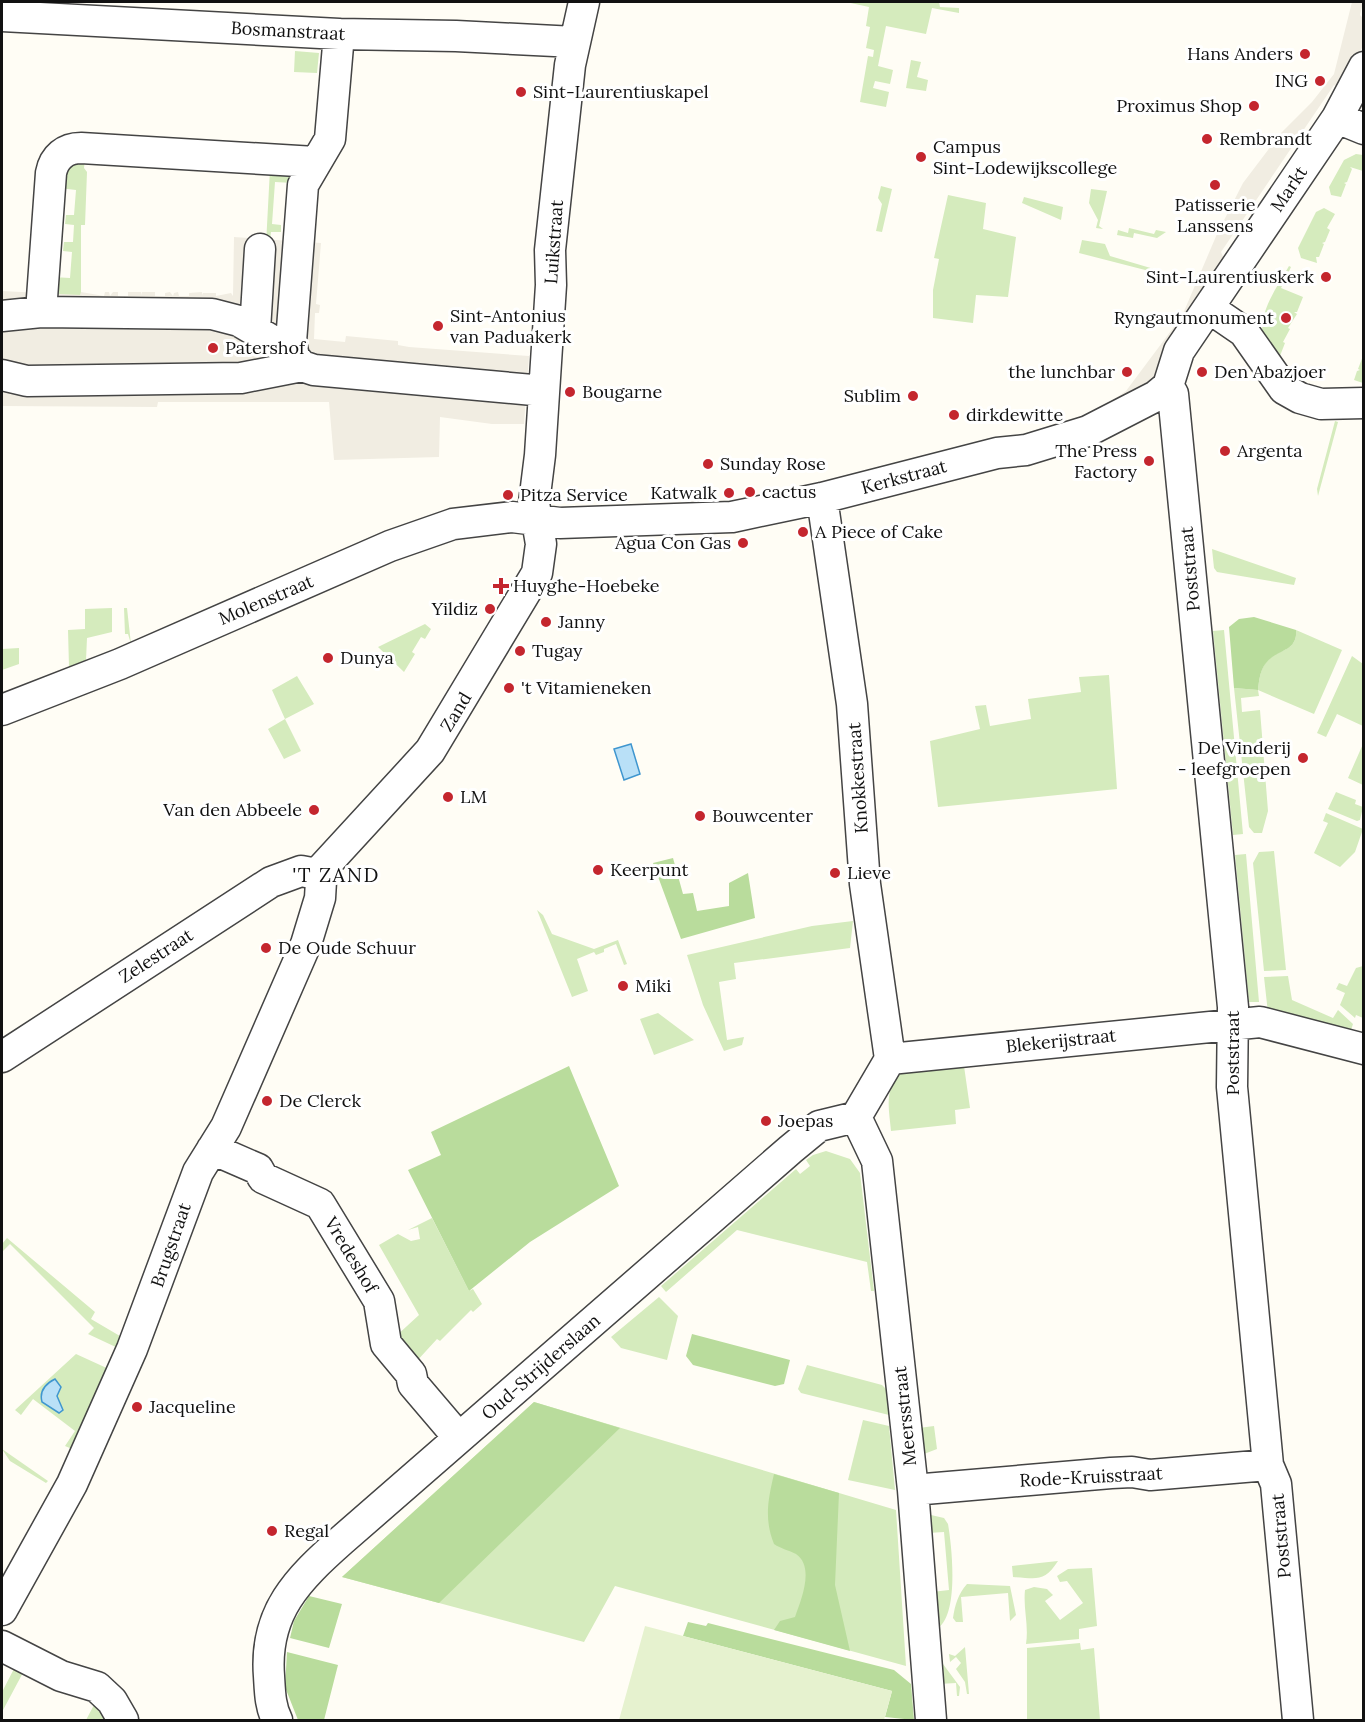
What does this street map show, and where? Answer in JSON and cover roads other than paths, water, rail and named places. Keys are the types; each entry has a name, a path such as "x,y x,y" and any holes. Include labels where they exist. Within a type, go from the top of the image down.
{"street":[{"name":"Luikstraat","path":"537,520 534,502 551,285 550,250 575,42 584,2"},
{"name":"Bosmanstraat","path":"2,16 339,34 456,36 575,42"},
{"path":"298,359 291,342 301,198 303,185 315,162 327,148 330,139 339,34"},
{"name":"Markt","path":"1209,308 1350,123 1364,68"},
{"path":"41,312 51,173 55,162 64,152 81,148 315,162"},
{"path":"255,330 260,249"},
{"path":"1168,386 1179,351 1209,308 1244,332 1284,389 1300,398 1321,404 1364,403"},
{"path":"2,316 41,312 212,314 239,321 298,359 344,375 544,391"},
{"path":"2,375 27,381 241,378 298,359"},
{"name":"Kerkstraat","path":"537,520 560,523 732,517 822,498 997,453 1026,450 1078,434 1156,396 1168,386"},
{"name":"Poststraat","path":"1168,386 1173,394 1176,418 1233,1007 1232,1088 1268,1465 1276,1484 1298,1720"},
{"name":"Knokkestraat","path":"822,498 852,704 865,884 890,1059"},
{"name":"Molenstraat","path":"2,710 120,664 415,536 453,524 482,519 512,517 537,520"},
{"name":"Zand","path":"317,874 430,752 445,730 534,581 541,544 537,520"},
{"name":"Zelestraat","path":"2,1057 271,882 301,871 317,874"},
{"name":"Brugstraat","path":"2,1610 82,1462 146,1316 198,1172 226,1127 306,944 320,898 321,881 317,874"},
{"name":"Blekerijstraat","path":"890,1059 1260,1022 1364,1049"},
{"path":"856,1117 890,1059"},
{"name":"Oud-Strijderslaan","path":"277,1720 271,1708 268,1640 281,1608 295,1584 342,1540 791,1149 819,1126 856,1117"},
{"name":"Meersstraat","path":"856,1117 876,1161 913,1490 931,1720"},
{"name":"Vredeshof","path":"212,1149 258,1169 263,1178 320,1204 379,1301 386,1344 411,1374 413,1384 459,1438"},
{"name":"Rode-Kruisstraat","path":"913,1490 1121,1472 1150,1475 1268,1465"},
{"path":"2,1646 61,1676 97,1687 112,1701 123,1720"}],"water":[{"path":"631,744 640,774 624,780 614,749"},
{"path":"55,1379 61,1387 57,1396 63,1410 59,1413 42,1402 41,1398 44,1388"}],"place":[{"name":"Hans Anders","path":"1305,54"},
{"name":"ING","path":"1320,81"},
{"name":"Sint-Laurentiuskapel","path":"521,92"},
{"name":"Proximus Shop","path":"1254,106"},
{"name":"Rembrandt","path":"1207,139"},
{"name":"Campus Sint-Lodewijkscollege","path":"921,157"},
{"name":"Patisserie Lanssens","path":"1215,185"},
{"name":"Sint-Laurentiuskerk","path":"1326,277"},
{"name":"Ryngautmonument","path":"1286,318"},
{"name":"Sint-Antonius van Paduakerk","path":"438,326"},
{"name":"Patershof","path":"213,348"},
{"name":"the lunchbar","path":"1127,372"},
{"name":"Den Abazjoer","path":"1202,372"},
{"name":"Bougarne","path":"570,392"},
{"name":"Sublim","path":"913,396"},
{"name":"dirkdewitte","path":"954,415"},
{"name":"Argenta","path":"1225,451"},
{"name":"The Press Factory","path":"1149,461"},
{"name":"Sunday Rose","path":"708,464"},
{"name":"cactus","path":"750,492"},
{"name":"Katwalk","path":"729,493"},
{"name":"Pitza Service","path":"508,495"},
{"name":"A Piece of Cake","path":"803,532"},
{"name":"Agua Con Gas","path":"743,543"},
{"name":"Huyghe-Hoebeke","path":"501,586"},
{"name":"Yildiz","path":"490,609"},
{"name":"Janny","path":"546,622"},
{"name":"Tugay","path":"520,651"},
{"name":"Dunya","path":"328,658"},
{"name":"'t Vitamieneken","path":"509,688"},
{"name":"De Vinderij - leefgroepen","path":"1303,758"},
{"name":"LM","path":"448,797"},
{"name":"Van den Abbeele","path":"314,810"},
{"name":"Bouwcenter","path":"700,816"},
{"name":"Keerpunt","path":"598,870"},
{"name":"Lieve","path":"835,873"},
{"name":"De Oude Schuur","path":"266,948"},
{"name":"Miki","path":"623,986"},
{"name":"De Clerck","path":"267,1101"},
{"name":"Joepas","path":"766,1121"},
{"name":"Jacqueline","path":"137,1407"},
{"name":"Regal","path":"272,1531"}],"district":[{"name":"'T ZAND","path":"336,875"}]}
